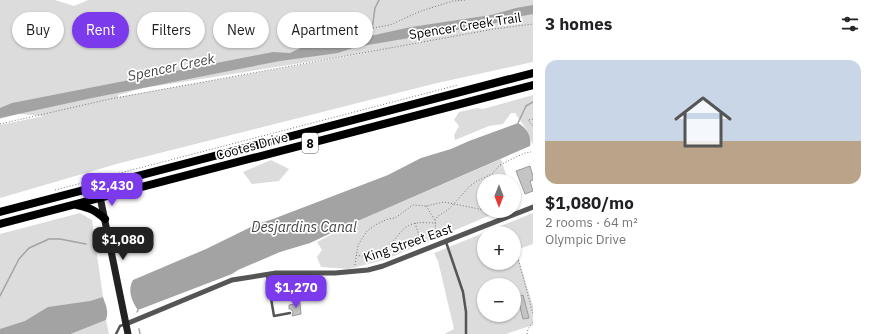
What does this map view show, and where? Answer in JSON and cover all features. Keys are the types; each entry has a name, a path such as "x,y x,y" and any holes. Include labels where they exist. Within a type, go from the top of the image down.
{"main road":[{"name":"Cootes Drive","path":"0,212 533,73"},
{"name":"Cootes Drive","path":"0,224 533,85"},
{"path":"98,187 128,334"},
{"path":"75,205 91,209 105,219"}],"street":[{"name":"King Street East","path":"126,324 232,280 276,273 354,272 384,266 533,207"}],"lane":[{"path":"446,242 464,295 466,334"},
{"path":"267,274 274,316 290,313"},
{"path":"116,334 120,326 126,324"}],"path":[{"path":"373,28 390,25 420,11 453,1 466,0"},
{"name":"Spencer Creek Trail","path":"0,124 110,99 494,29 533,24"},
{"path":"51,191 458,85"},
{"path":"533,119 528,120 533,126"},
{"path":"435,220 438,216 448,210 470,186 477,181 492,174 500,166 514,158 531,152"},
{"path":"354,272 358,245 367,230 382,221 395,218 413,205 426,206 444,202 477,208"},
{"path":"426,206 435,220 436,233 441,244"},
{"path":"356,254 367,256 383,249 408,226 415,223 436,223"},
{"path":"415,223 420,240"},
{"path":"521,270 533,314"},
{"path":"527,334 528,329 533,322"}],"shaded area":[{"path":"0,0 55,0 74,6 88,0 533,0 533,62 433,84 120,163 0,198 0,125 44,116 18,114 0,119","holes":["378,51 119,97 118,100 118,95 144,88"]},
{"path":"533,95 533,145 526,129 515,113 511,113 503,124 489,126 455,140 454,135 459,126 454,120 459,112 477,108 483,109"},
{"path":"501,159 506,174 477,174 477,218 484,218 387,259 349,269 321,267 317,257 322,250 317,242 344,227"},
{"path":"271,160 289,169 279,181 252,184 243,172"},
{"path":"80,213 92,220 103,297 0,334 0,234"},
{"path":"533,213 533,244 521,248 521,226 501,226"},
{"path":"477,236 477,270 521,270 521,266 533,306 533,325 506,334 444,334 454,329 438,261 434,253"},
{"path":"106,320 109,334 72,334"}],"water":[{"path":"533,5 533,14 492,24 373,44 373,35 411,27 491,15"},
{"path":"301,48 353,48 338,53 280,61 92,98 0,118 0,108 12,103 273,52 290,53"},
{"name":"Desjardins Canal","path":"518,123 524,127 528,133 530,146 310,243 280,252 232,274 138,310 134,303 130,292 133,280 206,249 257,224 388,175 421,158 451,149"},
{"path":"103,297 107,311 106,320 71,334 0,334 0,329 25,321 48,307 90,301"}],"building":[{"path":"530,166 533,180 530,181 533,191 525,194 521,184 521,174 517,174 516,171"},
{"path":"523,295 529,318 523,319 521,311 521,296"},
{"path":"300,303 301,314 292,316 293,312 289,309 289,305"}],"waterway":[{"path":"373,22 375,8 379,0"},
{"path":"518,123 526,106 533,102"},
{"path":"0,296 19,259 29,248 49,239 60,239 86,244"},
{"path":"139,329 140,334"}],"water label":[{"name":"Spencer Creek","path":"171,67"}]}
